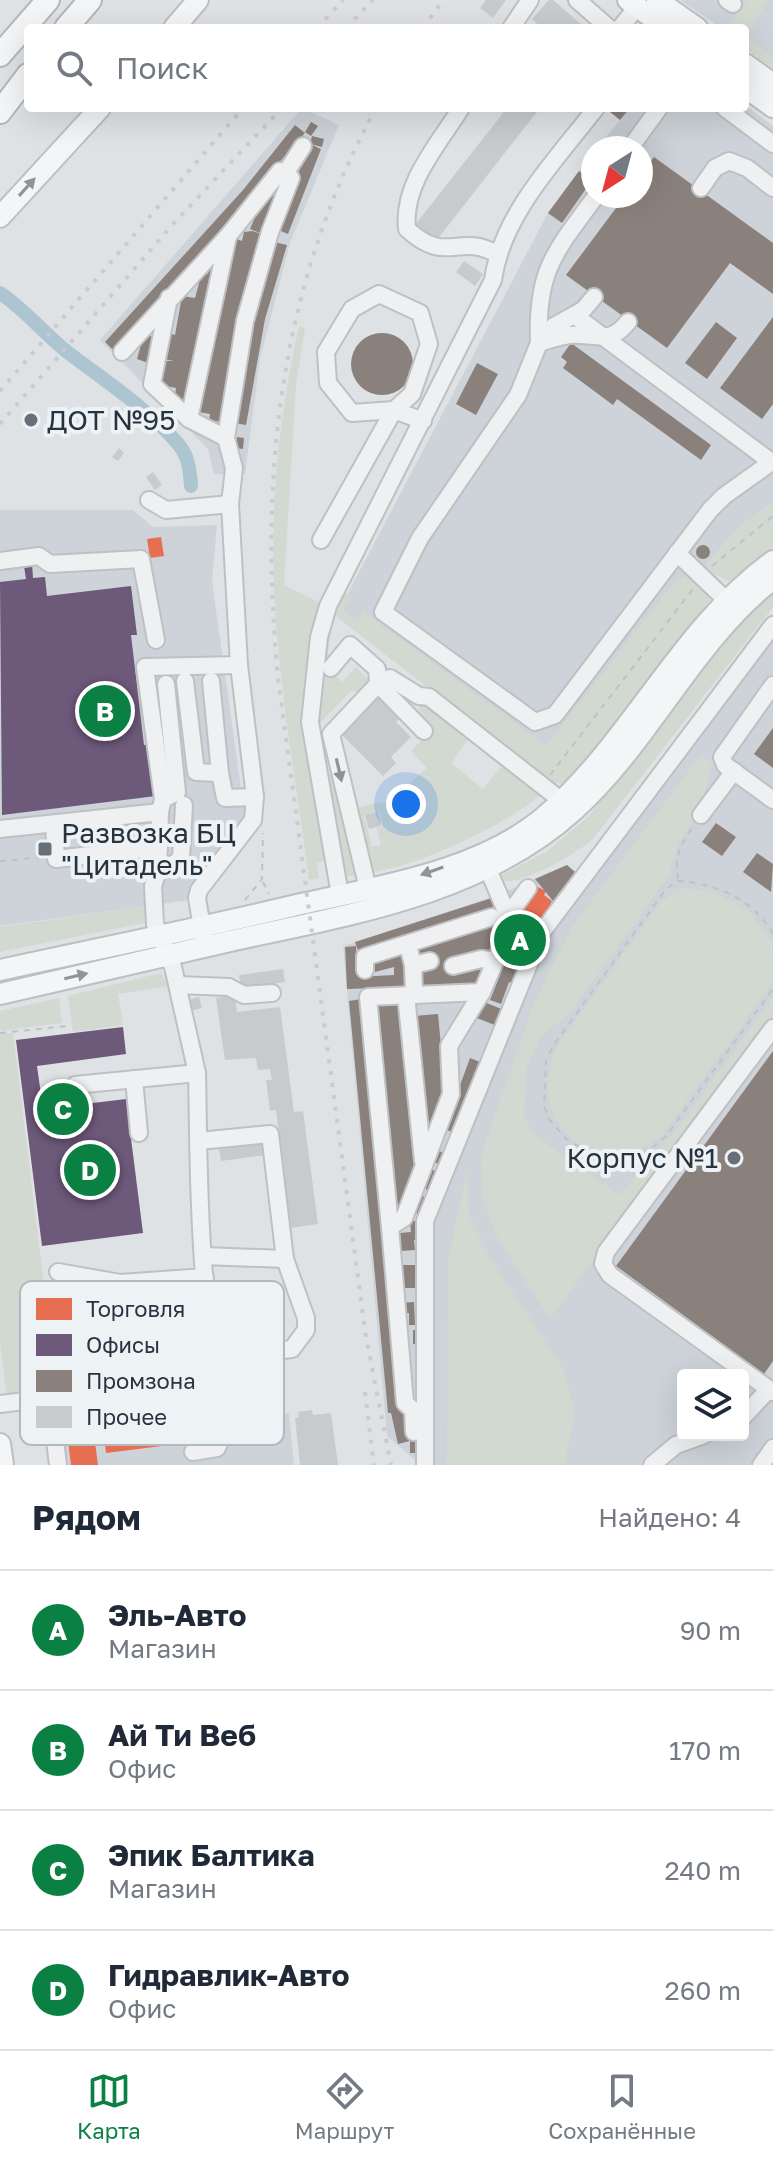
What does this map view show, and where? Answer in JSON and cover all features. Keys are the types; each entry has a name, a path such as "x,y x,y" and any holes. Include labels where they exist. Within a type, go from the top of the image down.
{"highway":[{"path":"27,24 45,0"},
{"path":"69,24 90,0"},
{"path":"0,55 24,28"},
{"path":"0,112 24,80"}],"main road":[{"path":"177,24 198,0"},
{"path":"660,0 692,24"},
{"path":"632,4 660,24"},
{"path":"749,67 773,84"},
{"path":"749,90 773,107"},
{"path":"0,217 96,112"},
{"path":"204,937 340,895 418,876 491,849 541,820 555,795 601,760 726,600 773,561"},
{"path":"0,970 163,946 398,902 526,848 590,796 737,611 773,579"},
{"path":"0,994 163,946"},
{"path":"0,1444 3,1465"}],"lane":[{"path":"514,24 530,0"},
{"path":"577,0 604,24"},
{"path":"622,24 632,4"},
{"path":"459,112 409,192 405,213 407,229 439,250 480,245 497,254"},
{"path":"340,895 310,722 319,637 328,606 493,280 497,254 528,196 593,112"},
{"path":"639,136 656,112"},
{"path":"730,112 773,144"},
{"path":"285,174 303,146"},
{"path":"701,188 715,168 729,161 747,168 773,188"},
{"path":"122,352 169,297 228,236 280,171 291,178 270,232 245,321 226,438 234,468 230,504 239,665 255,797 248,831 199,890 197,898 204,937"},
{"path":"574,315 772,461 724,496 555,715 535,722 383,612 420,538 518,395 539,343 542,277 551,258 587,208"},
{"path":"189,419 228,236"},
{"path":"321,540 394,410 412,394 429,344 420,313 379,294 352,309 326,352 328,383 352,413 394,410 423,421"},
{"path":"169,297 152,384 189,419 226,438"},
{"path":"539,343 554,326 584,309 594,297"},
{"path":"539,343 573,334 607,339 621,332 628,322"},
{"path":"149,500 166,510 230,504"},
{"path":"677,553 726,600"},
{"path":"0,561 39,556 50,564 141,559 156,640"},
{"path":"425,1465 425,1221 542,932 773,625"},
{"path":"331,668 350,645 377,669 378,684 424,731"},
{"path":"205,1281 197,1073 178,985 163,946 153,898 162,806 145,667 239,665"},
{"path":"368,889 331,734 378,684 390,678 419,696 429,697 555,795"},
{"path":"185,681 196,772 220,773"},
{"path":"211,681 225,798 255,797"},
{"path":"0,829 54,825 162,806 177,792 166,684"},
{"path":"773,685 722,757 725,765 773,800"},
{"path":"701,815 734,771"},
{"path":"158,871 181,859 184,805"},
{"path":"54,825 56,859 159,847"},
{"path":"390,1227 404,1218 451,1094 449,1046 482,992 505,938 487,867"},
{"path":"365,970 365,957 499,914 515,906 528,888"},
{"path":"408,945 422,963 410,995 423,1164"},
{"path":"453,966 481,959 495,961"},
{"path":"178,985 229,987 244,995 272,993"},
{"path":"414,1432 413,1410 405,1403 368,997 482,992"},
{"path":"749,1409 769,1384 610,1275 603,1264 606,1252 773,1028"},
{"path":"75,1085 197,1073"},
{"path":"134,1079 139,1133"},
{"path":"199,1141 270,1134 285,1259 306,1318 306,1330 292,1349 284,1350"},
{"path":"203,1256 285,1259"},
{"path":"58,1272 109,1281"},
{"path":"148,1281 205,1277"},
{"path":"0,1404 20,1402"},
{"path":"652,1465 676,1445 687,1441"},
{"path":"56,1445 58,1465"},
{"path":"193,1452 217,1448 218,1445"},
{"path":"761,1465 773,1448"}],"path":[{"path":"555,795 547,779 703,576 723,554 773,516"},
{"path":"678,881 675,863 679,847 701,815"},
{"path":"262,822 262,879 272,898"},
{"path":"0,861 56,859"},
{"path":"243,905 262,879"},
{"path":"773,934 766,922 735,897 695,882 678,881 656,901 553,1046 546,1061 542,1090 544,1106 556,1129 579,1148 608,1158 641,1154 653,1147 666,1136 773,989"},
{"path":"0,1033 68,1026"}],"shaded area":[{"path":"680,0 773,0 773,66 749,49 749,24 715,24"},
{"path":"747,0 768,0 749,32 749,24 729,24"},
{"path":"749,39 773,56 773,69 749,51"},
{"path":"749,108 773,126 773,502 737,529 700,573 549,769 337,614 548,213 581,169 581,208 653,208 653,136 607,136 627,112 749,112"},
{"path":"299,112 311,112 339,125 290,243 260,359 245,474 214,474 208,449 100,340"},
{"path":"299,326 305,328 296,384 284,585 321,603 311,645 324,861 317,863 319,878 309,880 281,677 273,573 277,467"},
{"path":"773,502 773,551 729,581 704,569 737,529"},
{"path":"0,510 133,510 153,527 217,525 212,581 246,824 190,900 0,926"},
{"path":"690,574 709,591 709,601 587,760 563,784 549,782 333,614 343,591 351,597 343,611 357,621 364,612 546,746 675,581"},
{"path":"773,587 773,607 593,839 562,860 535,873 501,881 499,876 546,852 589,816 746,615"},
{"path":"773,617 773,1465 421,1465 387,1436 343,946 495,896 567,865 577,873"},
{"path":"333,618 326,667 342,682 356,667 372,684 361,692 351,691 317,726 325,646"},
{"path":"424,702 470,737 451,763 483,789 501,767 479,749 479,744 543,793 509,817 461,842 411,862 371,872 355,808 390,801 427,768 411,751 434,727 418,709","holes":["380,811 383,826 377,828 381,845 372,847 364,815"]},
{"path":"701,754 712,763 706,787 698,811 677,847 670,874 571,1012 541,1036 527,1066 524,1116 533,1134 619,1195 674,1133 773,997 773,1016 550,1319 495,1234 482,1197 481,1156 533,1005 572,927"},
{"path":"326,773 333,776 358,875 344,877"},
{"path":"685,888 716,893 748,910 772,942 773,982 663,1134 638,1149 614,1154 591,1150 572,1140 558,1123 550,1101 548,1076 556,1048 660,903 672,893"},
{"path":"146,906 149,922 0,952 0,927"},
{"path":"161,973 168,986 118,994 123,1025 73,1032 68,996"},
{"path":"59,998 62,1023 0,1031 0,1011"},
{"path":"13,1033 44,1281 20,1281 20,1396 7,1397 0,1343 0,1034"},
{"path":"467,1169 469,1215 490,1258 562,1366 575,1409 565,1465 447,1465 448,1260"},
{"path":"289,1413 294,1465 50,1465 47,1445 284,1445 284,1414"}],"building: Торговля":[{"path":"161,537 164,556 150,558 147,539"},
{"path":"536,886 546,891 544,895 552,901 530,946 511,937"},
{"path":"68,1445 95,1445 98,1465 71,1465"},
{"path":"105,1445 169,1445 106,1453"}],"building: Офисы":[{"path":"32,563 33,578 45,577 47,596 131,586 137,635 131,635 144,745 150,744 156,796 2,815 0,582 26,579 24,566"},
{"path":"123,1027 126,1054 37,1066 43,1109 126,1099 143,1233 42,1246 16,1040"}],"building: Промзона":[{"path":"610,112 627,112 620,120"},
{"path":"311,122 318,126 311,136 305,132"},
{"path":"295,125 305,133 114,351 105,342 243,190"},
{"path":"312,136 324,139 322,147 310,144"},
{"path":"310,144 321,149 288,234 276,229"},
{"path":"653,158 773,243 773,294 730,263 667,348 566,275 616,208 653,208"},
{"path":"579,171 581,172 581,196 562,223 548,213"},
{"path":"273,187 278,190 260,233 250,229 264,197 268,199"},
{"path":"244,232 262,234 221,422 209,420 210,414 199,412 218,305 237,239 242,241"},
{"path":"274,242 287,245 265,319 246,425 235,423 253,317"},
{"path":"211,261 217,263 187,404 174,402 176,388 160,385 164,361 174,361 163,359 168,333 175,335 182,296 195,298 202,272 208,274"},
{"path":"773,317 773,404 762,419 720,388"},
{"path":"716,322 737,338 707,379 685,363"},
{"path":"382,333 404,342 413,364 404,386 382,395 360,386 351,364 360,342"},
{"path":"144,334 156,338 148,363 137,359"},
{"path":"571,343 711,445 701,460 617,399 613,405 563,368 567,362 561,357"},
{"path":"477,363 498,374 476,415 456,404"},
{"path":"237,437 244,438 243,449 236,448"},
{"path":"703,545 710,552 703,559 696,552"},
{"path":"773,728 773,768 754,754"},
{"path":"716,823 736,837 722,856 702,842"},
{"path":"757,853 773,864 771,892 743,872"},
{"path":"567,865 575,872 553,901 535,879"},
{"path":"495,897 499,909 359,953 355,942"},
{"path":"502,921 498,947 447,963 449,973 462,973 461,967 481,965 481,984 419,986 415,948"},
{"path":"356,946 358,977 394,975 394,967 375,972 372,961 405,952 409,987 347,989 345,947"},
{"path":"505,957 523,964 515,984 509,982 501,1004 490,1000 500,975 496,973"},
{"path":"361,999 400,1412 403,1411 410,1439 418,1439 418,1453 410,1453 410,1441 398,1444 391,1413 388,1413 349,1001"},
{"path":"399,1000 416,1175 410,1176 411,1188 405,1188 402,1212 397,1212 375,1002"},
{"path":"484,1002 504,1010 497,1026 477,1018"},
{"path":"438,1014 446,1099 433,1131 426,1132 414,1016"},
{"name":"Корпус №1","path":"773,1051 773,1361 764,1374 616,1266"},
{"path":"470,1058 480,1062 452,1132 444,1129"},
{"path":"435,1150 445,1153 441,1165 431,1161"},
{"path":"430,1169 436,1171 428,1190 423,1188"},
{"path":"419,1195 425,1197 418,1214 413,1211"},
{"path":"410,1221 416,1221 419,1240 414,1240 415,1250 401,1251 400,1233 411,1232"},
{"path":"402,1265 418,1265 419,1288 402,1288"},
{"path":"414,1302 415,1325 409,1325 409,1313 402,1313 402,1303"},
{"path":"413,1330 418,1330 419,1344 413,1344"}],"building: Прочее":[{"path":"486,0 506,0 493,18 480,8"},
{"path":"549,0 553,0 581,24 538,24 532,19"},
{"path":"504,112 537,112 436,241 415,225"},
{"path":"464,261 483,274 475,286 456,272"},
{"name":"ДОТ №95","path":"37,415 38,424 27,430 25,417"},
{"path":"119,448 124,453 118,461 112,457"},
{"path":"153,472 162,485 155,490 146,477"},
{"path":"380,692 388,700 384,704 399,719 396,722 411,737 391,757 396,763 383,776 339,732"},
{"path":"378,812 381,826 369,829 365,815"},
{"path":"283,969 285,982 241,988 239,975"},
{"path":"235,995 237,1012 280,1007 294,1112 303,1111 318,1224 290,1228 276,1110 270,1111 266,1080 272,1080 270,1069 258,1070 256,1058 225,1060 216,998"},
{"path":"199,997 202,1008 191,1011 188,1000"},
{"path":"264,1142 266,1155 221,1161 219,1149"},
{"path":"312,1410 313,1415 331,1413 338,1465 300,1465 295,1418 299,1417 298,1412"}],"waterway":[{"path":"0,293 61,347 168,433 185,454 191,486"}],"railway":[{"path":"321,24 343,0"},
{"path":"350,24 373,0"},
{"path":"426,24 443,0"},
{"path":"0,391 240,112"},
{"path":"0,424 174,223 278,112"},
{"path":"374,112 343,176 317,245 297,315 283,386 275,457 272,530 278,678 366,1337 391,1465"},
{"path":"365,1392 374,1465"}],"place":[{"name":"ДОТ №95","path":"31,420"},
{"name":"Ай Ти Веб","path":"105,711"},
{"name":"Развозка БЦ \"Цитадель\"","path":"45,849"},
{"name":"Эль-Авто","path":"520,940"},
{"name":"Эпик Балтика","path":"63,1109"},
{"name":"Корпус №1","path":"734,1158"},
{"name":"Гидравлик-Авто","path":"90,1170"}]}
